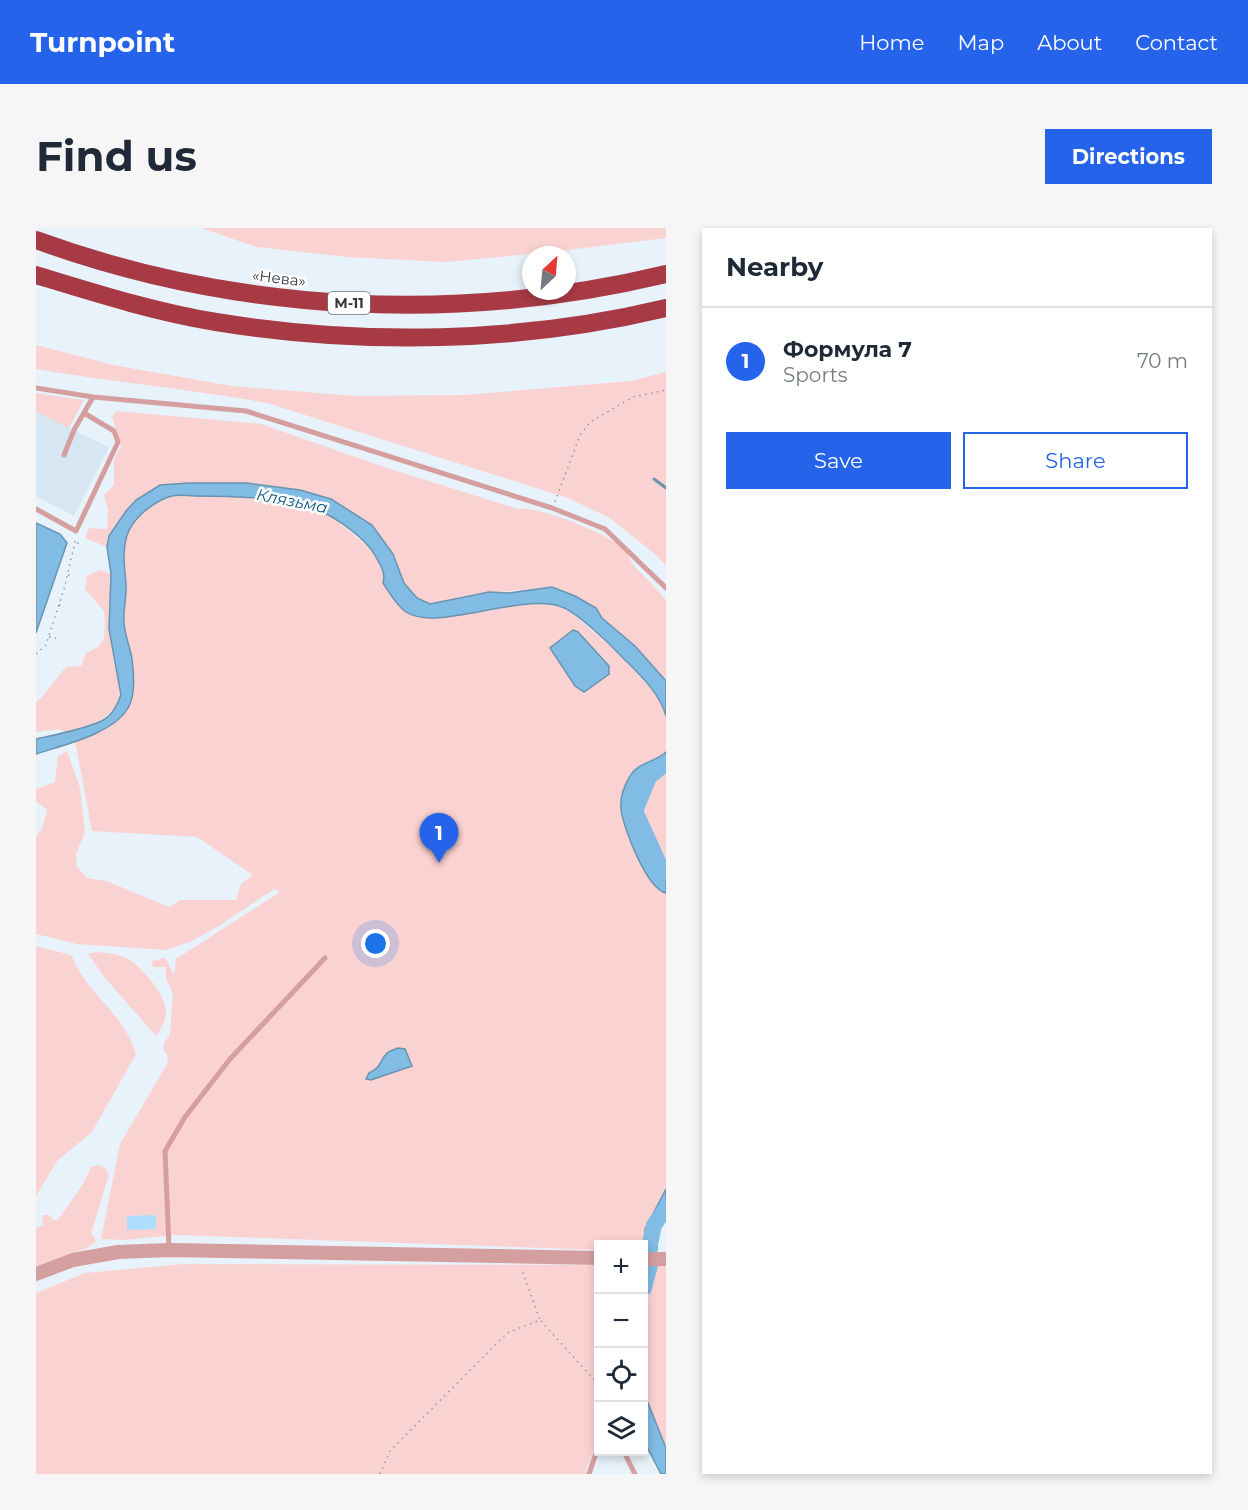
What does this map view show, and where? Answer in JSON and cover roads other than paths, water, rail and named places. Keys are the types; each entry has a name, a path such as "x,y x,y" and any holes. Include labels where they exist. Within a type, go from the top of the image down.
{"highway":[{"name":"«Нева»","path":"36,240 125,268 221,289 325,302 419,305 530,299 627,284 666,274"},
{"name":"М-11","path":"36,275 117,299 215,321 324,335 419,338 526,332 633,316 666,308"}],"street":[{"path":"36,1274 73,1260 118,1252 169,1250 594,1257"},
{"path":"648,1258 666,1259"}],"lane":[{"path":"36,388 93,397 246,411 552,508 605,529 666,588"},
{"path":"64,455 93,397"},
{"path":"36,509 76,531 118,442 114,431 84,413"},
{"path":"169,1250 165,1151 185,1118 230,1059 325,958"},
{"path":"589,1474 595,1456"},
{"path":"626,1456 634,1474"}],"water":[{"path":"247,483 300,490 331,499 372,525 393,554 404,583 417,598 430,604 489,592 509,593 552,587 575,596 596,608 602,618 635,646 666,681 666,716 659,699 642,677 601,636 566,609 541,604 521,605 456,616 419,617 406,612 393,598 383,583 384,576 381,567 366,543 342,523 325,513 290,502 274,500 178,495 161,500 145,511 132,525 126,538 124,623 134,678 131,703 121,717 99,732 36,754 36,739 99,722 108,717 115,708 121,695 109,629 111,574 107,547 109,536 136,500 160,485"},
{"path":"36,523 60,534 67,543 36,633"},
{"path":"573,630 578,632 609,666 609,674 584,692 575,686 550,648"},
{"path":"666,752 666,770 644,781 637,802 638,817 644,835 665,861 666,893 651,881 637,857 626,830 621,805 624,789 632,773"},
{"path":"398,1048 405,1049 412,1066 371,1080 366,1079 369,1073 379,1066 387,1053"},
{"path":"666,1189 666,1216 658,1232 657,1250 648,1250 648,1240 644,1240 645,1229"},
{"path":"648,1403 666,1448 666,1474 661,1474 648,1449"}],"waterway":[{"path":"654,479 666,488"},
{"name":"Клязьма","path":"666,763 649,777 635,811 660,866 666,873"},
{"name":"Клязьма","path":"648,1273 649,1248 654,1225 666,1208"}],"place":[{"name":"Формула 7","path":"439,863"}]}
